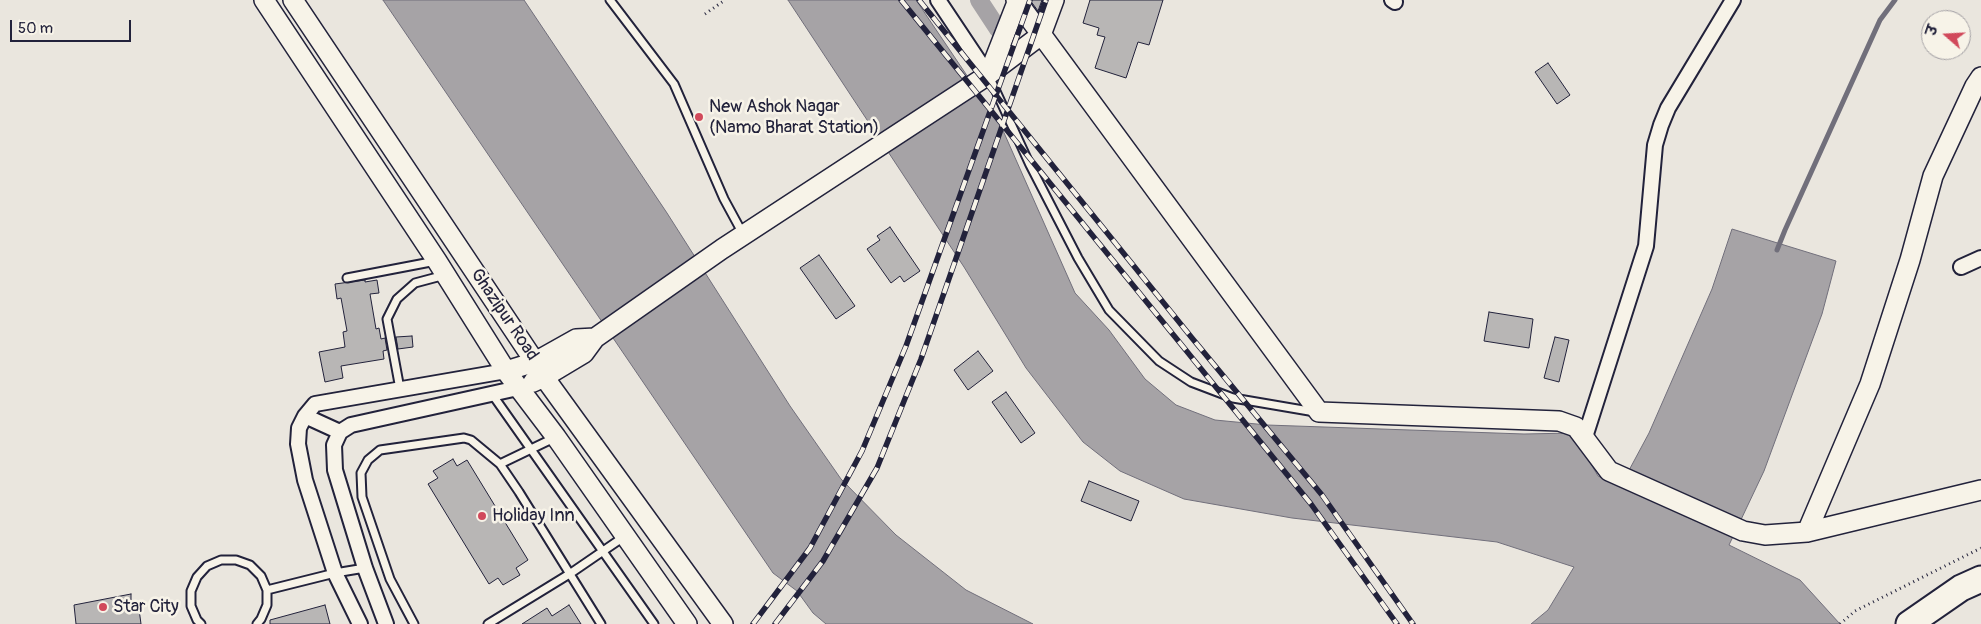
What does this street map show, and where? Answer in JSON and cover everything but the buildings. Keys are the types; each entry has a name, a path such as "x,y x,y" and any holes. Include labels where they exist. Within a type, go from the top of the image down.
{"highway":[{"path":"1909,624 1961,588 1981,579"}],"street":[{"name":"Ghazipur Road","path":"264,0 441,268 506,371 556,438 687,624"},
{"name":"Ghazipur Road","path":"294,0 723,624"},
{"path":"938,0 983,79"},
{"path":"983,79 1017,0"},
{"path":"1017,0 1319,412 1560,421 1576,427 1609,470 1743,531 1765,534 1807,532 1981,490"},
{"path":"386,624 365,568 335,470 334,445 340,432 351,426 518,388 576,339 595,338 744,234 983,79 1041,35 1054,0"},
{"path":"1585,437 1646,246 1655,145 1661,125 1668,108 1733,0"},
{"path":"1807,532 1870,384 1910,260 1934,176 1975,86 1981,78"},
{"path":"1960,267 1981,258"},
{"path":"360,624 335,572 305,480 298,444 299,428 305,416 315,404 545,366"},
{"path":"305,416 340,432"}],"lane":[{"path":"610,0 674,84 724,199 744,234"},
{"path":"983,79 1078,258 1109,310 1159,361 1191,382 1234,398 1319,412"},
{"path":"347,278 441,268"},
{"path":"400,389 387,320 397,298 415,283 441,268"},
{"path":"492,394 654,624"},
{"path":"414,624 390,579 362,497 362,473 368,460 380,450 464,438 471,440 500,464 570,572 601,624"},
{"path":"500,464 556,438"},
{"path":"488,624 625,536"},
{"path":"201,624 197,620 191,606 191,591 197,577 207,566 221,560 236,560 250,565 261,576 267,590 267,605 257,624"},
{"path":"267,590 335,572 365,568"}],"path":[{"path":"705,14 725,0"},
{"path":"1840,624 1855,611 1981,548"}],"shaded area":[{"path":"383,0 524,0 667,213 790,406 841,479 896,535 966,590 1033,624 826,624 813,613 797,591 773,573"},
{"path":"788,0 916,0 1001,126 1075,293 1109,330 1145,379 1176,405 1215,420 1267,425 1524,434 1573,433 1598,476 1620,487 1649,433 1712,289 1732,229 1836,261 1822,314 1764,471 1729,545 1800,580 1840,624 1531,624 1548,610 1574,567 1497,542 1292,518 1184,499 1120,471 1083,442 1026,368 964,267"}],"waterway":[{"path":"979,0 998,29"},
{"path":"1777,250 1880,20 1895,0"}],"railway":[{"path":"901,0 1311,504 1397,624"},
{"path":"919,0 1192,338 1322,495 1413,624"},
{"path":"753,624 810,548 862,451 906,346 1030,0"},
{"path":"775,624 823,561 877,468 921,359 1046,0"}],"place":[{"name":"New Ashok Nagar (Namo Bharat Station)","path":"699,117"},
{"name":"Holiday Inn","path":"482,516"},
{"name":"Star City","path":"103,607"}]}
